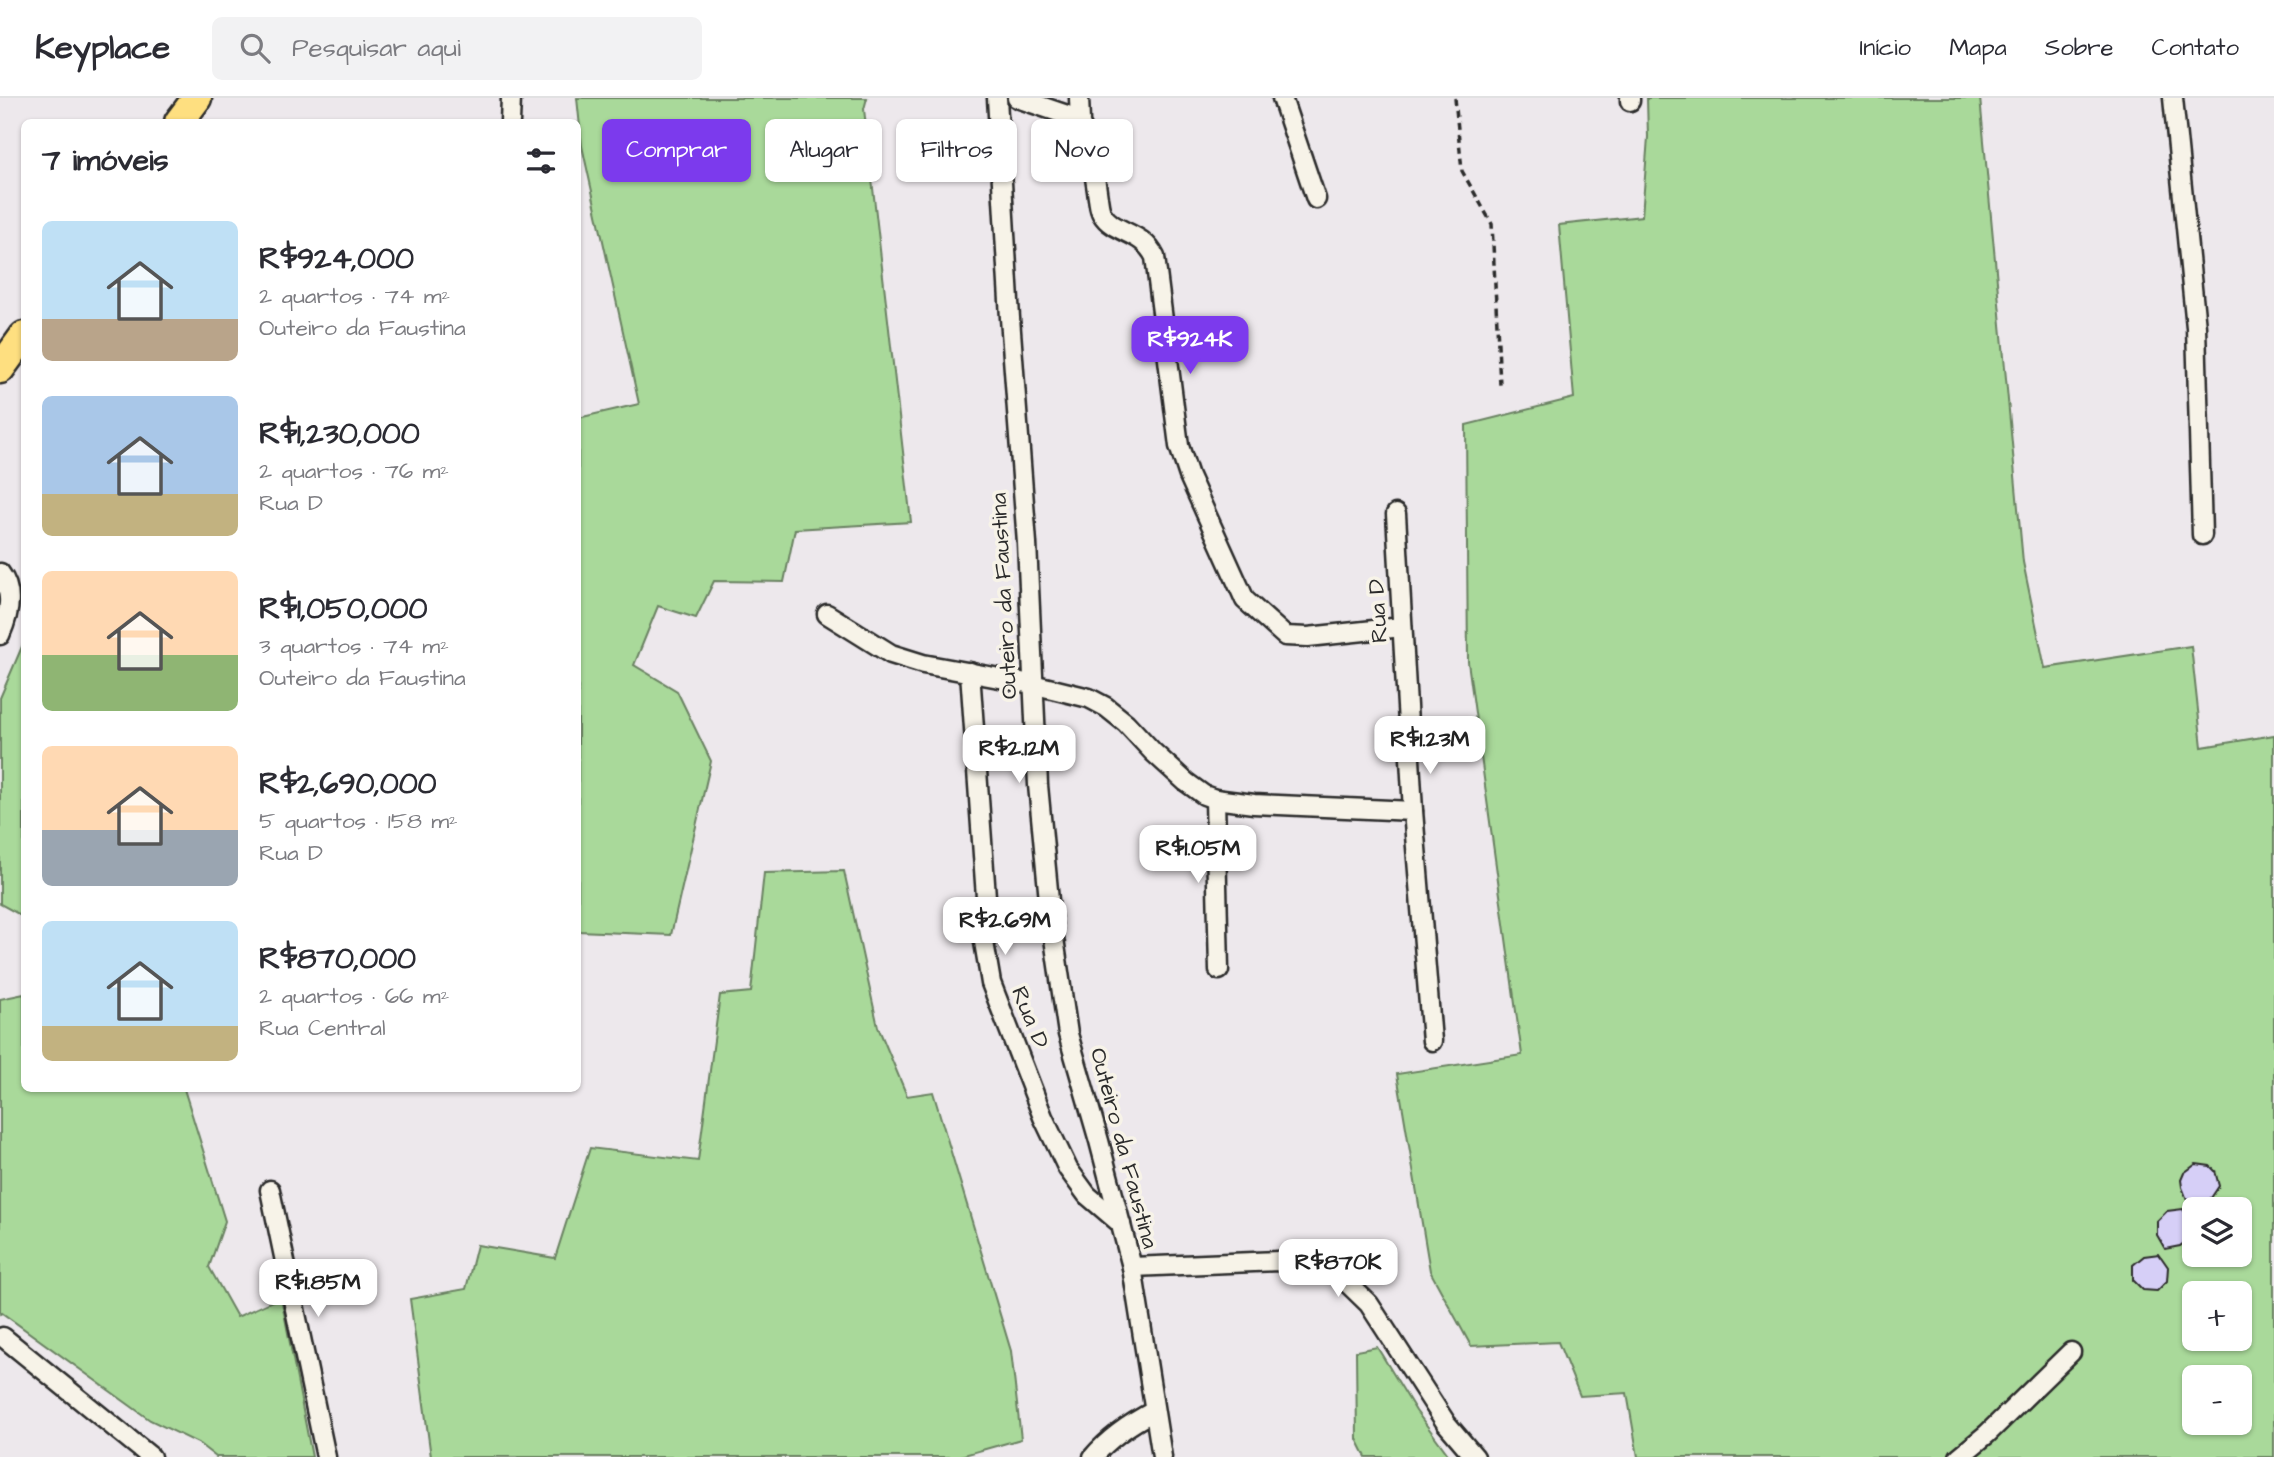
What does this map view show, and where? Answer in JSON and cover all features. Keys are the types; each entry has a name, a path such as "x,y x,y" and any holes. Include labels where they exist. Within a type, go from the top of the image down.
{"main road":[{"path":"182,119 197,98"},
{"path":"0,369 21,339"}],"street":[{"path":"510,119 511,98"},
{"name":"Outeiro da Faustina","path":"997,98 1027,543 1038,785 1050,911 1068,1034 1132,1267 1163,1457"},
{"path":"1017,98 1076,119"},
{"path":"1079,98 1080,119"},
{"path":"1282,98 1316,198"},
{"path":"2174,98 2196,327 2202,535"},
{"path":"1095,182 1102,215 1112,224 1150,245 1155,257 1179,446 1189,476 1245,600 1285,636 1308,638 1402,627"},
{"name":"Rua D","path":"1396,514 1413,811 1432,1041"},
{"path":"0,573 9,588 9,603 7,620 0,635"},
{"path":"827,614 891,654 923,664 1032,684 1088,698 1106,707 1126,723 1186,782 1204,795 1215,799 1254,804 1413,811"},
{"name":"Rua D","path":"970,672 987,911 984,942 991,983 1043,1117 1068,1169 1087,1195 1121,1224"},
{"path":"1215,799 1219,970"},
{"path":"270,1190 326,1457"},
{"path":"1132,1267 1278,1261 1325,1267 1337,1273 1369,1304 1446,1423 1475,1457"},
{"path":"3,1337 151,1457"},
{"path":"1959,1457 1987,1434 2071,1352"},
{"path":"1093,1457 1105,1443 1154,1411"}],"path":[{"path":"1455,98 1462,171 1492,224 1500,385"}],"green space":[{"path":"577,98 867,98 865,119 765,119 765,182 872,182 911,522 795,529 784,582 714,581 696,618 658,606 634,665 677,691 711,761 671,935 581,931 581,417 639,404 582,146"},
{"path":"1647,98 1980,98 2023,562 2045,668 2191,646 2202,747 2274,735 2274,1457 1638,1457 1627,1393 1580,1396 1558,1342 1471,1346 1430,1271 1397,1074 1522,1055 1468,662 1466,425 1574,398 1559,225 1642,216 1648,137"},
{"path":"21,649 21,915 0,904 0,698"},
{"path":"844,871 878,1027 907,1096 933,1092 1011,1351 1021,1439 957,1457 431,1457 410,1299 466,1289 477,1245 555,1258 590,1148 698,1161 720,995 751,992 764,873"},
{"path":"21,995 21,1092 185,1092 225,1221 209,1267 237,1317 281,1297 312,1457 216,1457 198,1443 150,1420 0,1314 0,999"},
{"path":"1377,1347 1416,1411 1450,1457 1366,1457 1357,1439 1356,1351"}],"building":[{"path":"2196,1164 2210,1166 2215,1171 2219,1186 2212,1197 2186,1197 2181,1180 2184,1173"},
{"path":"2182,1209 2182,1244 2165,1249 2157,1235 2157,1221 2167,1211"},
{"path":"2159,1254 2168,1267 2167,1281 2157,1291 2143,1290 2133,1280 2133,1265 2144,1256"}]}
